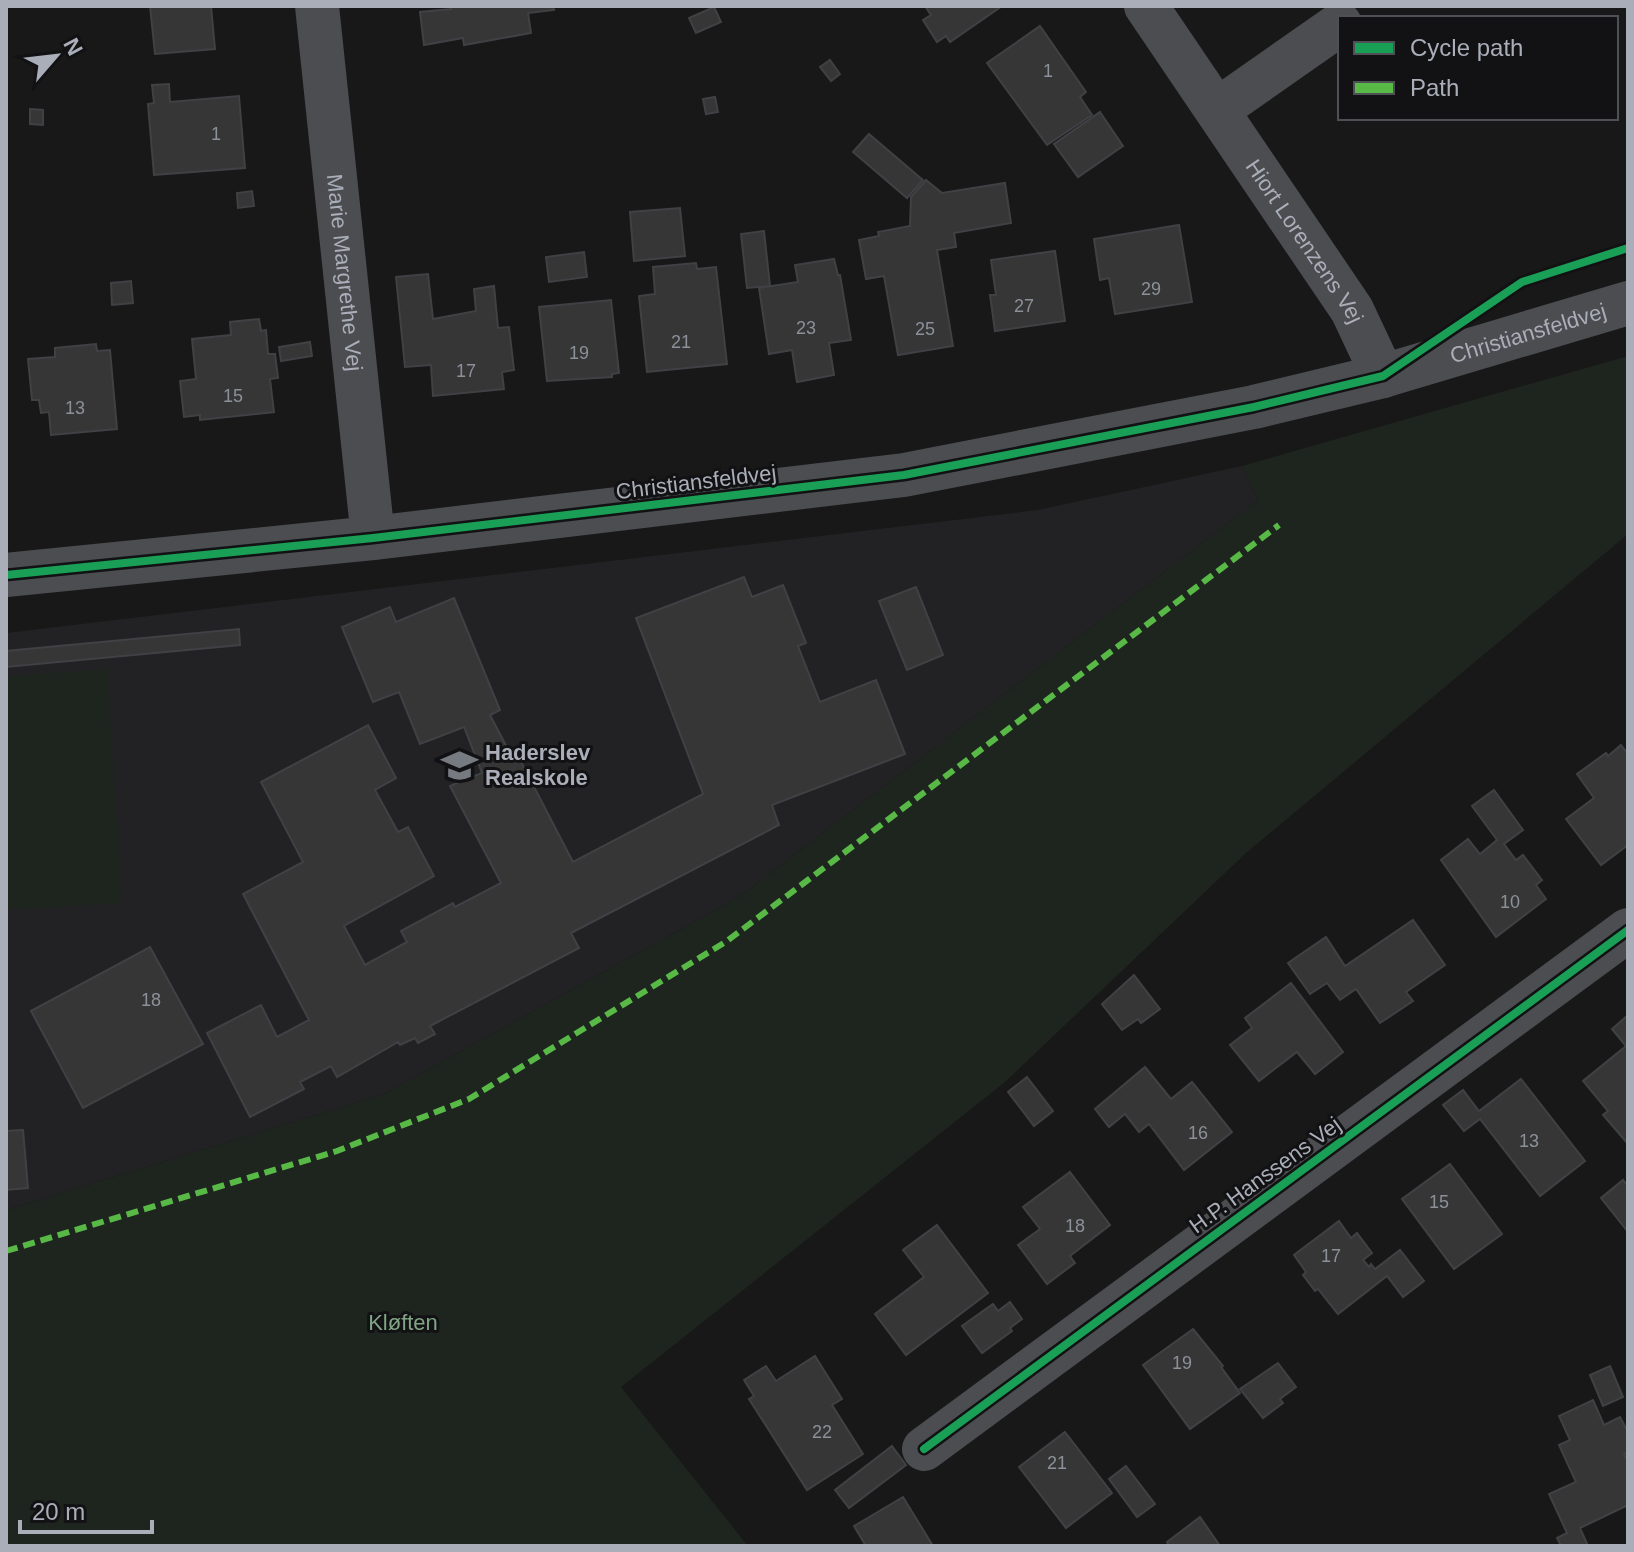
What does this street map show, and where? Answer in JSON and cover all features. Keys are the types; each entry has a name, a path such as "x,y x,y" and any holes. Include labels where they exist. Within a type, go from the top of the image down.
{"street":[{"name":"Marie Margrethe Vej","path":"317,6 373,538"},
{"name":"Hiort Lorenzens Vej","path":"1146,6 1352,310 1383,376"},
{"path":"1217,110 1338,25"},
{"name":"Christiansfeldvej","path":"6,575 373,538 904,475 1254,407 1383,376 1628,303"},
{"name":"H.P. Hanssens Vej","path":"924,1449 1628,930"}],"shaded area":[{"name":"Haderslev Realskole","path":"1242,466 1258,500 739,897 384,1094 6,1210 6,633 1038,510"}],"green space":[{"name":"Kløften","path":"1628,356 1628,534 1246,853 1005,1082 621,1387 748,1546 6,1546 6,1210 384,1094 739,897 1258,500 1242,466"},
{"path":"107,669 122,903 6,910 6,676"}],"building":[{"path":"150,6 211,6 215,49 155,54"},
{"path":"451,6 553,6 554,10 528,13 531,33 464,45 463,38 424,45 420,12 451,9"},
{"path":"925,6 1002,6 950,42 946,36 937,42 923,20 931,15"},
{"path":"714,7 721,22 696,33 689,18"},
{"path":"1040,26 1086,92 1080,97 1092,115 1047,145 987,63"},
{"path":"830,60 840,74 831,81 820,67"},
{"path":"169,84 170,102 239,96 245,168 154,175 148,104 154,103 152,85"},
{"path":"715,97 718,112 706,114 703,99"},
{"path":"30,109 43,110 43,125 30,124"},
{"path":"1100,112 1123,146 1078,177 1054,144"},
{"path":"869,134 923,180 907,198 853,152"},
{"path":"926,180 942,193 1005,183 1011,223 954,233 956,247 937,250 953,346 898,355 884,276 866,279 859,240 879,236 878,232 910,226 911,197"},
{"path":"252,191 254,206 238,208 237,193"},
{"path":"680,208 685,256 634,261 630,212"},
{"path":"1179,225 1192,302 1115,314 1109,278 1100,280 1094,239"},
{"path":"764,231 770,286 747,288 741,234"},
{"path":"1055,251 1065,321 995,331 990,295 996,295 991,260"},
{"path":"584,252 587,277 549,282 546,257"},
{"path":"834,259 840,275 851,340 829,343 834,375 797,382 792,350 769,354 759,288 798,282 795,265"},
{"path":"696,263 697,269 716,267 727,364 647,372 639,296 655,294 653,267"},
{"path":"428,274 433,319 476,311 474,289 494,286 498,328 509,327 514,370 502,372 504,389 433,396 431,365 405,367 396,277"},
{"path":"131,281 133,303 112,305 111,283"},
{"path":"611,300 619,373 612,374 612,377 547,381 539,307"},
{"path":"259,319 261,331 266,330 268,354 275,354 278,378 270,379 274,412 200,420 200,415 184,417 180,381 196,379 192,339 231,335 230,322"},
{"path":"310,342 312,356 281,361 279,347"},
{"path":"96,344 97,351 110,350 117,429 51,435 49,412 41,413 39,400 32,400 28,359 55,357 55,348"},
{"path":"744,577 752,597 783,585 806,643 798,646 820,702 876,680 905,754 772,805 779,825 571,933 579,948 430,1026 435,1034 418,1043 415,1038 400,1045 398,1042 337,1077 331,1066 300,1082 304,1089 250,1117 207,1033 261,1005 277,1037 309,1020 243,894 303,862 261,782 368,725 396,778 375,790 398,832 408,827 434,876 344,926 365,965 407,942 401,931 453,903 455,907 501,883 450,786 482,773 464,727 420,744 399,692 373,702 342,627 390,607 396,622 454,598 500,710 490,715 513,759 518,756 573,862 703,794 636,618"},
{"path":"916,587 943,655 907,670 879,601"},
{"path":"239,629 240,645 6,667 6,651"},
{"path":"1621,745 1628,754 1628,845 1601,865 1566,819 1594,798 1577,774"},
{"path":"1494,790 1523,830 1504,844 1516,860 1523,855 1542,880 1536,885 1546,899 1496,937 1441,860 1468,839 1480,854 1497,840 1472,806"},
{"path":"1413,920 1445,965 1406,992 1413,1001 1380,1023 1356,989 1340,1000 1327,983 1310,994 1288,963 1326,937 1345,966"},
{"path":"150,947 203,1044 83,1108 31,1011"},
{"path":"1134,975 1160,1009 1141,1023 1138,1019 1122,1030 1102,1004"},
{"path":"1291,983 1343,1052 1315,1074 1297,1052 1259,1081 1230,1045 1252,1028 1245,1018"},
{"path":"1628,1015 1628,1144 1603,1115 1608,1111 1583,1081 1626,1046 1612,1029"},
{"path":"1145,1067 1171,1099 1192,1082 1232,1132 1184,1170 1149,1124 1139,1132 1125,1114 1109,1127 1095,1109"},
{"path":"1027,1077 1053,1111 1034,1126 1008,1092"},
{"path":"1521,1079 1585,1161 1540,1196 1480,1119 1464,1131 1443,1105 1463,1090 1479,1111"},
{"path":"23,1130 28,1188 6,1190 6,1131"},
{"path":"1450,1164 1502,1234 1454,1269 1402,1199"},
{"path":"1070,1172 1110,1225 1070,1256 1075,1263 1047,1284 1018,1245 1040,1229 1023,1207"},
{"path":"1623,1180 1628,1186 1628,1232 1601,1198"},
{"path":"1339,1221 1351,1238 1357,1233 1372,1253 1363,1260 1369,1267 1371,1264 1375,1269 1400,1250 1424,1281 1403,1297 1387,1276 1338,1314 1303,1275 1306,1272 1294,1255"},
{"path":"937,1225 988,1293 906,1355 875,1314 924,1277 903,1250"},
{"path":"1010,1302 1022,1319 1010,1328 1012,1331 982,1353 962,1326 993,1304 998,1311"},
{"path":"1193,1329 1240,1393 1190,1429 1143,1365"},
{"path":"815,1356 842,1399 832,1405 863,1454 807,1490 749,1399 754,1396 744,1380 766,1366 776,1381"},
{"path":"1278,1363 1296,1387 1280,1399 1283,1403 1263,1418 1240,1389"},
{"path":"1610,1366 1623,1397 1603,1406 1590,1375"},
{"path":"1593,1400 1604,1425 1620,1417 1628,1432 1628,1452 1624,1454 1628,1462 1628,1505 1580,1528 1588,1546 1561,1546 1557,1538 1567,1533 1549,1494 1576,1482 1559,1445 1570,1440 1559,1416"},
{"path":"1065,1432 1112,1493 1066,1528 1019,1467"},
{"path":"892,1446 906,1465 849,1508 835,1490"},
{"path":"1126,1466 1155,1504 1137,1517 1109,1479"},
{"path":"903,1497 933,1546 866,1546 854,1526"},
{"path":"1200,1517 1220,1546 1169,1546 1167,1542"}],"marked path":[{"path":"6,1251 337,1151 469,1099 727,941 1279,525"}],"cycle path":[{"path":"6,575 373,538 904,475 1254,407 1383,376 1522,282 1628,248"},
{"path":"924,1449 1628,930"}],"place":[{"name":"Haderslev Realskole","path":"459,765"}]}
